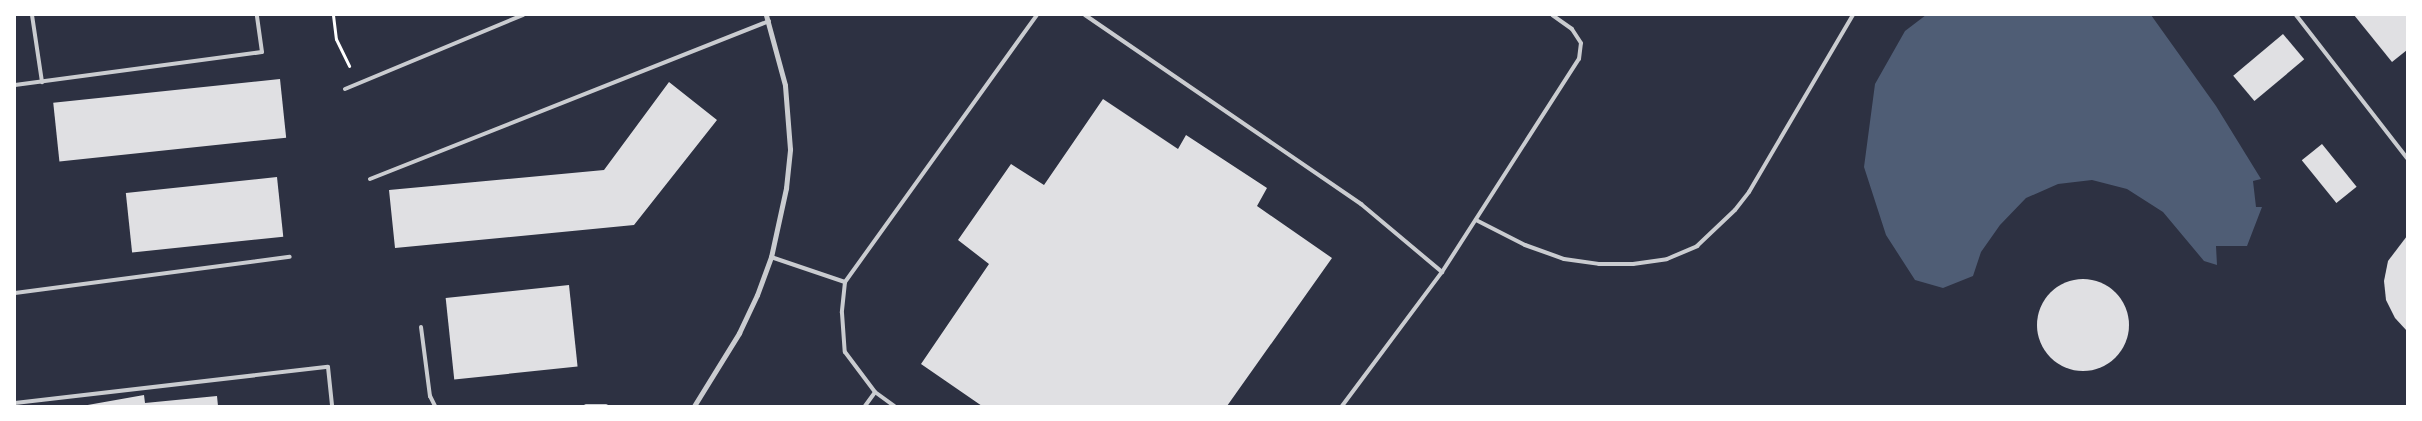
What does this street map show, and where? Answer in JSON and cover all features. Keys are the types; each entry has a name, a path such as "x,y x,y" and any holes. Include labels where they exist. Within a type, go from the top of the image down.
{"street":[{"path":"694,406 739,333 771,257 786,188 790,149 785,84 770,21 766,15"}],"lane":[{"path":"32,15 42,82"},
{"path":"15,85 262,52 258,15"},
{"path":"346,89 523,15"},
{"path":"894,406 875,392 845,352 842,313 845,282 1036,15"},
{"path":"1085,15 1361,204 1442,272"},
{"path":"1342,406 1442,272 1579,59 1581,43 1572,29 1552,15"},
{"path":"1476,220 1526,245 1564,259 1599,264 1633,264 1667,259 1696,246 1729,217 1749,192 1853,15"},
{"path":"2296,15 2407,158"},
{"path":"370,179 770,21"},
{"path":"15,293 290,257"},
{"path":"771,257 845,282"},
{"path":"421,326 430,396 435,406"},
{"path":"15,403 328,367 332,406"},
{"path":"866,406 875,392"},
{"path":"586,406 606,406"}],"path":[{"path":"333,15 336,39 357,84"}],"water":[{"path":"1926,15 2151,15 2216,106 2261,179 2253,181 2256,207 2262,207 2247,246 2216,246 2217,265 2204,261 2163,212 2127,189 2092,180 2058,184 2026,198 2000,225 1981,252 1973,276 1943,288 1915,280 1886,235 1864,167 1875,84 1905,31"}],"building":[{"path":"2354,15 2407,15 2407,50 2392,62"},
{"path":"2283,34 2304,59 2254,101 2233,76"},
{"path":"280,79 286,138 59,162 53,103"},
{"path":"669,82 717,120 634,225 395,248 389,190 604,170"},
{"path":"1103,99 1178,149 1186,135 1267,188 1257,206 1332,258 1227,406 982,406 921,364 989,264 958,240 1011,164 1044,185"},
{"path":"2322,144 2357,187 2336,203 2302,160"},
{"path":"277,177 283,237 132,253 126,193"},
{"path":"2407,236 2407,331 2395,318 2386,300 2384,281 2388,261"},
{"path":"2083,279 2100,283 2115,293 2125,308 2129,325 2125,342 2115,357 2100,367 2083,371 2066,367 2051,357 2041,342 2037,325 2041,308 2051,293 2066,283"},
{"path":"569,285 578,367 454,380 446,298"},
{"path":"144,395 145,403 217,396 218,406 82,406"}]}
